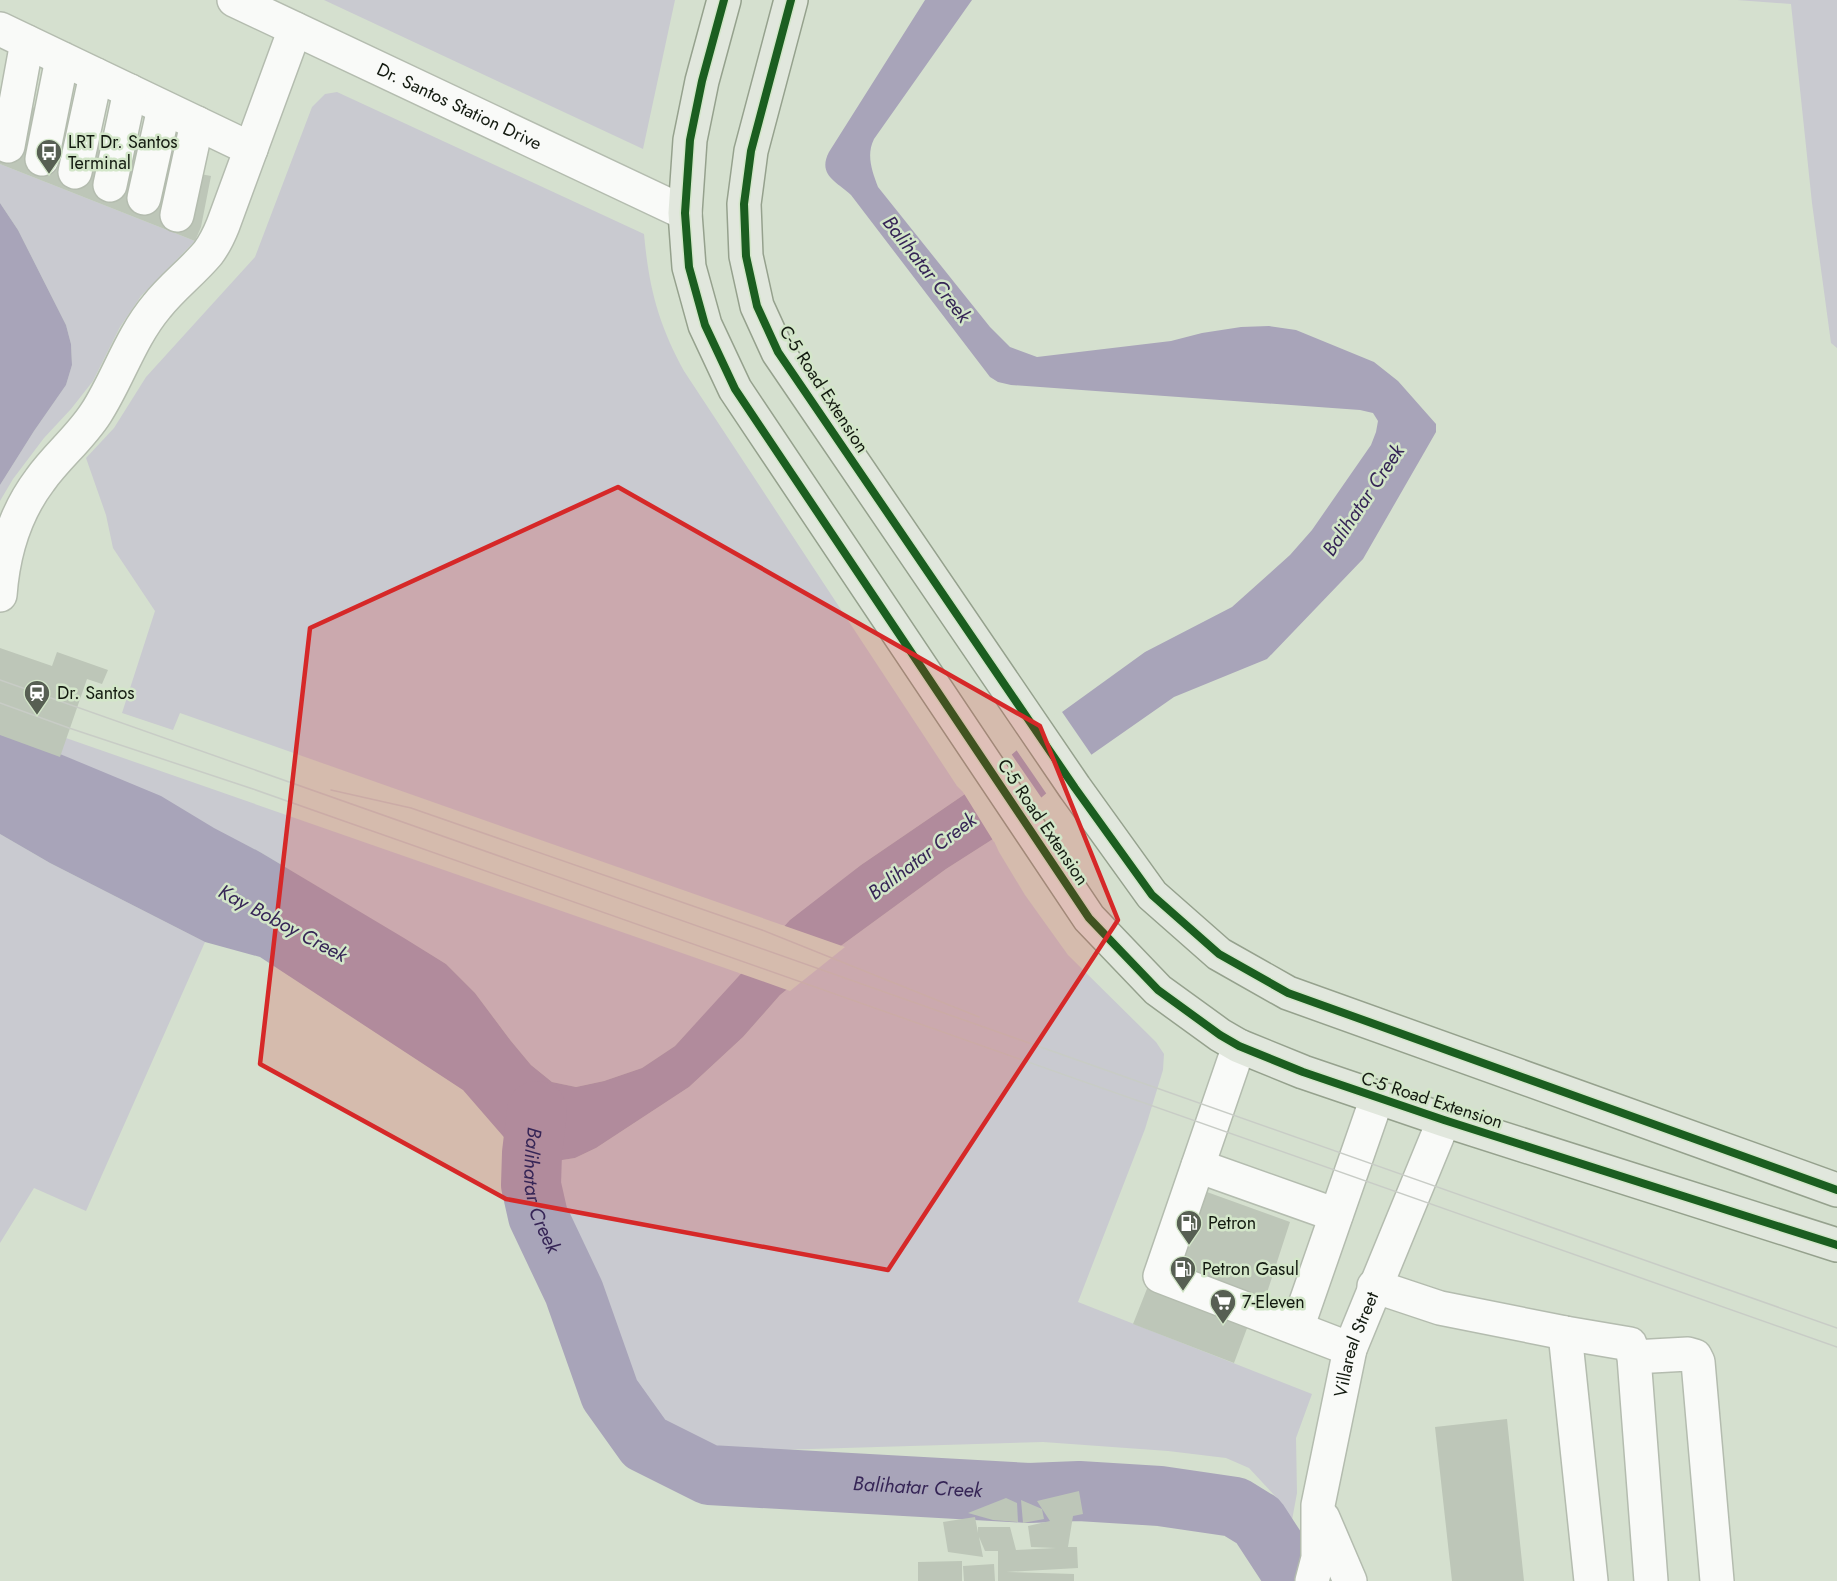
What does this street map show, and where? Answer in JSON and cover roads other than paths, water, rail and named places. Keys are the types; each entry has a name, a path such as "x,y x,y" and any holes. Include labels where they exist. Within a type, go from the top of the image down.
{"main road":[{"name":"C-5 Road Extension","path":"724,0 702,81 690,140 684,213 688,267 705,325 735,389 1089,918 1158,990 1239,1046 1377,1098 1837,1245"},
{"name":"C-5 Road Extension","path":"791,0 751,151 744,204 746,256 757,306 778,352 1075,788 1152,895 1219,954 1288,993 1837,1190"}],"street":[{"name":"Dr. Santos Station Drive","path":"234,0 684,213"},
{"path":"0,595 2,568 12,534 39,480 82,433 96,414 135,336 156,307 208,253 223,225 295,29"},
{"path":"8,146 14,36 251,149"},
{"path":"42,159 62,59"},
{"path":"75,172 96,75"},
{"path":"110,185 130,91"},
{"path":"144,198 164,108"},
{"path":"177,215 197,123"},
{"path":"1239,1046 1160,1276 1350,1348"},
{"path":"1296,1328 1377,1098"},
{"name":"Villareal Street","path":"1315,1569 1318,1505 1350,1348 1444,1120"},
{"path":"1198,1166 1336,1215"},
{"path":"1374,1286 1440,1308 1565,1334 1630,1344 1634,1357 1651,1581"},
{"path":"1565,1334 1591,1581"},
{"path":"1634,1357 1688,1354 1695,1356 1698,1362 1717,1581"},
{"path":"1318,1505 1350,1581"}],"water":[{"name":"Kay Boboy Creek","path":"925,0 972,0 874,139 870,151 872,169 878,187 990,327 1010,347 1037,357 1171,341 1241,327 1269,326 1296,330 1374,362 1398,381 1436,424 1436,432 1363,559 1267,659 1174,697 1091,755 993,839 946,869 842,945 780,995 743,1037 689,1087 596,1148 575,1158 556,1161 509,1143 463,1090 260,957 205,942 50,863 0,834 0,729 161,796 260,852 446,964 475,993 531,1065 552,1082 576,1087 604,1081 642,1068 675,1046 790,920 861,865 965,794 1062,712 1145,652 1232,607 1290,555 1312,530 1371,445 1378,421 1373,413 1360,410 1011,385 998,382 990,377 851,195 830,177 825,167 829,152"},
{"path":"0,203 18,230 66,325 71,344 72,365 66,385 0,485"}],"waterway":[{"name":"Balihatar Creek","path":"537,1111 531,1185 538,1216 574,1292 610,1394 645,1443 709,1475 1029,1493 1079,1491 1160,1496 1235,1507 1258,1521 1288,1567 1294,1581"}],"tram line":[{"path":"0,680 1837,1328"},
{"path":"0,703 253,789 1837,1347"},
{"path":"331,790 411,808 762,930 979,1017"}],"place":[{"name":"LRT Dr. Santos Terminal","path":"49,175"},
{"name":"Dr. Santos","path":"37,716"},
{"name":"Petron","path":"1189,1246"},
{"name":"Petron Gasul","path":"1183,1292"},
{"name":"7-Eleven","path":"1223,1325"}]}
